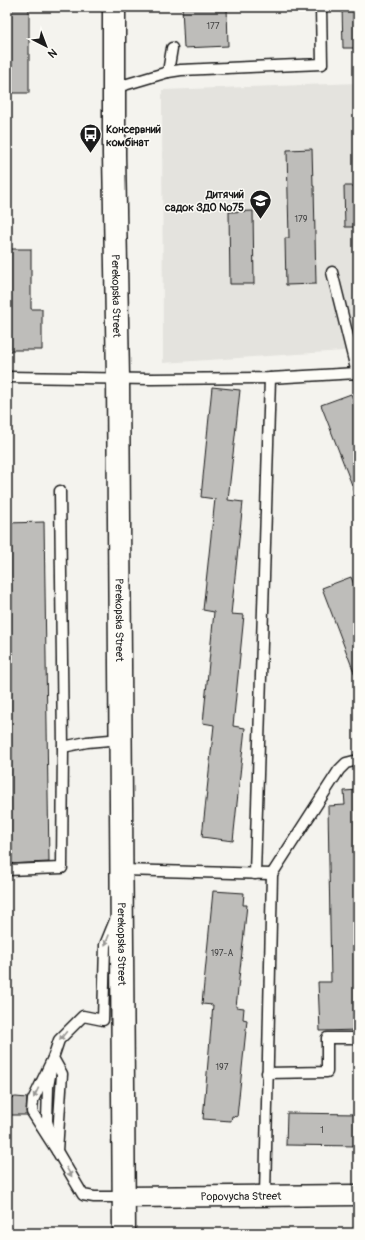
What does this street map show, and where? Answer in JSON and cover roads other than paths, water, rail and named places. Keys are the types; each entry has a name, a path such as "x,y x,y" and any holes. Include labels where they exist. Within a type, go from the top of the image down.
{"main road":[{"name":"Perekopska Street","path":"114,7 114,154 118,378 125,1197 124,1233"}],"street":[{"name":"Popovycha Street","path":"125,1197 358,1196"}],"lane":[{"path":"114,88 168,72 181,70 322,64 321,7"},
{"path":"168,72 172,48"},
{"path":"7,377 270,378 358,374 332,272"},
{"path":"255,874 270,378"},
{"path":"7,870 62,868 63,747 60,490"},
{"path":"63,747 87,742 121,739"},
{"path":"265,1196 272,874 339,770 346,763 358,760"},
{"path":"122,870 272,874"},
{"path":"122,904 105,945 103,1020 83,1016 59,1040 53,1058 33,1100 32,1112 83,1195 94,1197 125,1197"},
{"path":"267,1073 327,1072 327,1038 358,1038"},
{"path":"53,1058 62,1074 56,1151"}],"place":[{"name":"Консервний комбінат","path":"91,154"},
{"name":"Дитячий садок ЗДО №75","path":"260,220"}]}
